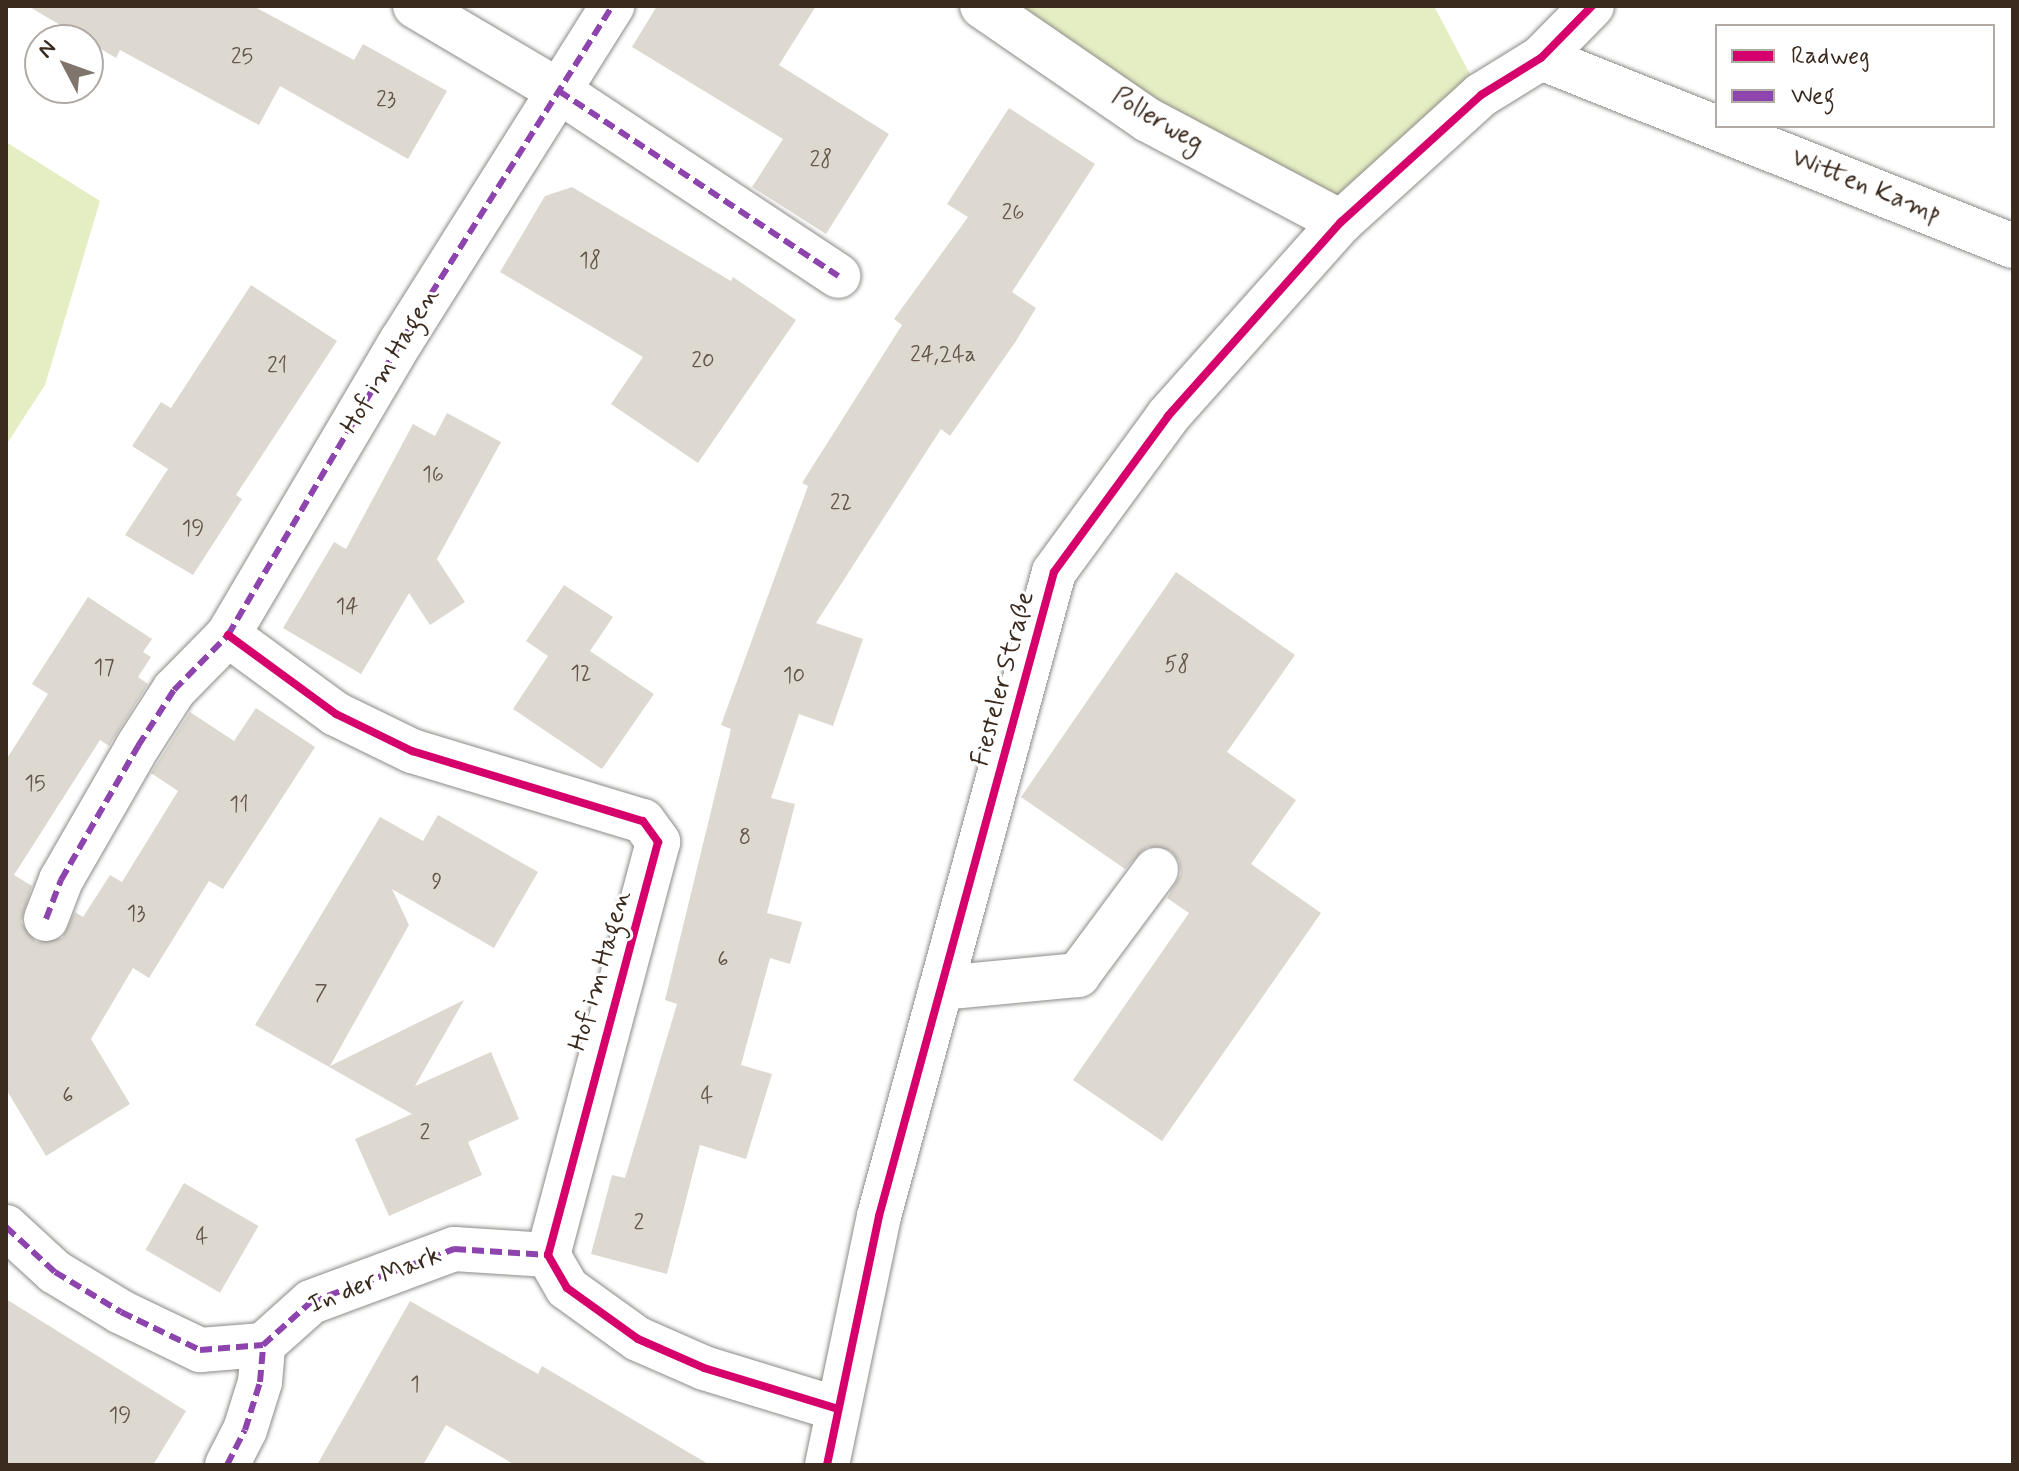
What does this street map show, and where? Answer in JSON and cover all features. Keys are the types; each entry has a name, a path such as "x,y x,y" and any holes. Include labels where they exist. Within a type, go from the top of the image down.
{"street":[{"path":"415,6 559,91 838,276"},
{"name":"Hof im Hagen","path":"46,919 68,869 174,690 228,635 402,340 612,6"},
{"name":"Pollerweg","path":"982,6 1148,120 1341,222"},
{"name":"Fiesteler Straße","path":"827,1465 879,1216 1054,572 1168,416 1341,222 1481,95 1541,58 1592,6"},
{"name":"Witten Kamp","path":"1541,58 1715,127"},
{"name":"Witten Kamp","path":"1717,128 2013,246"},
{"name":"Hof im Hagen","path":"228,635 336,714 412,751 622,812 643,821 658,842 548,1255"},
{"path":"941,988 1078,975 1156,870"},
{"path":"6,1227 55,1272 121,1312 200,1350 263,1345 249,1418 227,1465"},
{"name":"In der Mark","path":"263,1345 311,1302 454,1249 548,1255"},
{"path":"548,1255 567,1288 638,1339 704,1368 838,1409"}],"green space":[{"path":"982,6 1434,6 1481,95 1341,222"},
{"path":"6,142 100,201 45,385 6,445"}],"building":[{"path":"28,6 253,6 354,60 363,44 447,91 408,159 280,86 259,125 120,50 116,58 104,51 104,24 58,24"},
{"path":"657,6 816,6 779,65 889,134 826,234 752,187 783,139 632,47"},
{"path":"1009,108 1095,164 1012,292 1036,308 1016,341 950,436 941,429 816,623 863,639 833,726 799,714 771,798 795,804 767,913 802,922 790,964 770,958 741,1065 772,1074 746,1159 700,1145 667,1274 591,1254 612,1175 625,1178 677,1004 665,1000 731,729 721,725 808,486 802,483 902,325 894,319 968,217 947,204"},
{"path":"572,187 731,281 733,277 796,320 698,463 611,404 643,357 500,272 545,196"},
{"path":"251,285 337,341 236,495 242,499 193,575 125,535 168,469 132,446 161,402 171,408"},
{"path":"447,413 501,442 437,559 465,602 430,625 409,593 361,674 283,628 334,542 346,549 413,424 435,436"},
{"path":"1176,572 1295,655 1227,752 1296,800 1251,864 1321,913 1162,1141 1073,1080 1189,913 1167,898 1181,874 1179,861 1170,850 1147,847 1125,869 1021,797"},
{"path":"564,585 613,617 590,651 654,694 602,769 513,709 548,656 526,641"},
{"path":"88,597 152,639 143,652 151,657 138,677 148,684 109,746 100,740 14,875 32,886 21,922 36,942 62,938 75,912 83,917 110,875 122,882 178,791 151,773 190,712 234,741 256,708 315,747 223,889 209,881 149,978 133,968 91,1039 130,1104 46,1156 6,1089 6,760 48,694 32,684"},
{"path":"438,815 538,872 494,948 392,889 409,925 330,1066 464,1000 415,1086 491,1052 519,1119 468,1142 482,1175 389,1216 355,1139 412,1114 255,1025 380,817 423,841"},
{"path":"184,1183 258,1226 220,1293 146,1250"},
{"path":"6,1299 186,1411 153,1465 6,1465"},
{"path":"410,1301 538,1374 542,1366 710,1465 515,1465 446,1425 423,1465 317,1465"}],"marked path":[{"path":"46,919 61,880 138,746 174,690 228,635 402,340 612,6"},
{"path":"559,91 838,276"},
{"path":"6,1227 55,1272 121,1312 200,1350 263,1345"},
{"path":"227,1465 245,1430 260,1382 263,1345 311,1302 454,1249 548,1255"}],"cycle path":[{"path":"827,1465 879,1216 1054,572 1168,416 1341,222 1481,95 1541,58 1592,6"},
{"path":"228,635 336,714 412,751 643,821 658,842 548,1255 567,1288 638,1339 704,1368 838,1409"}]}
